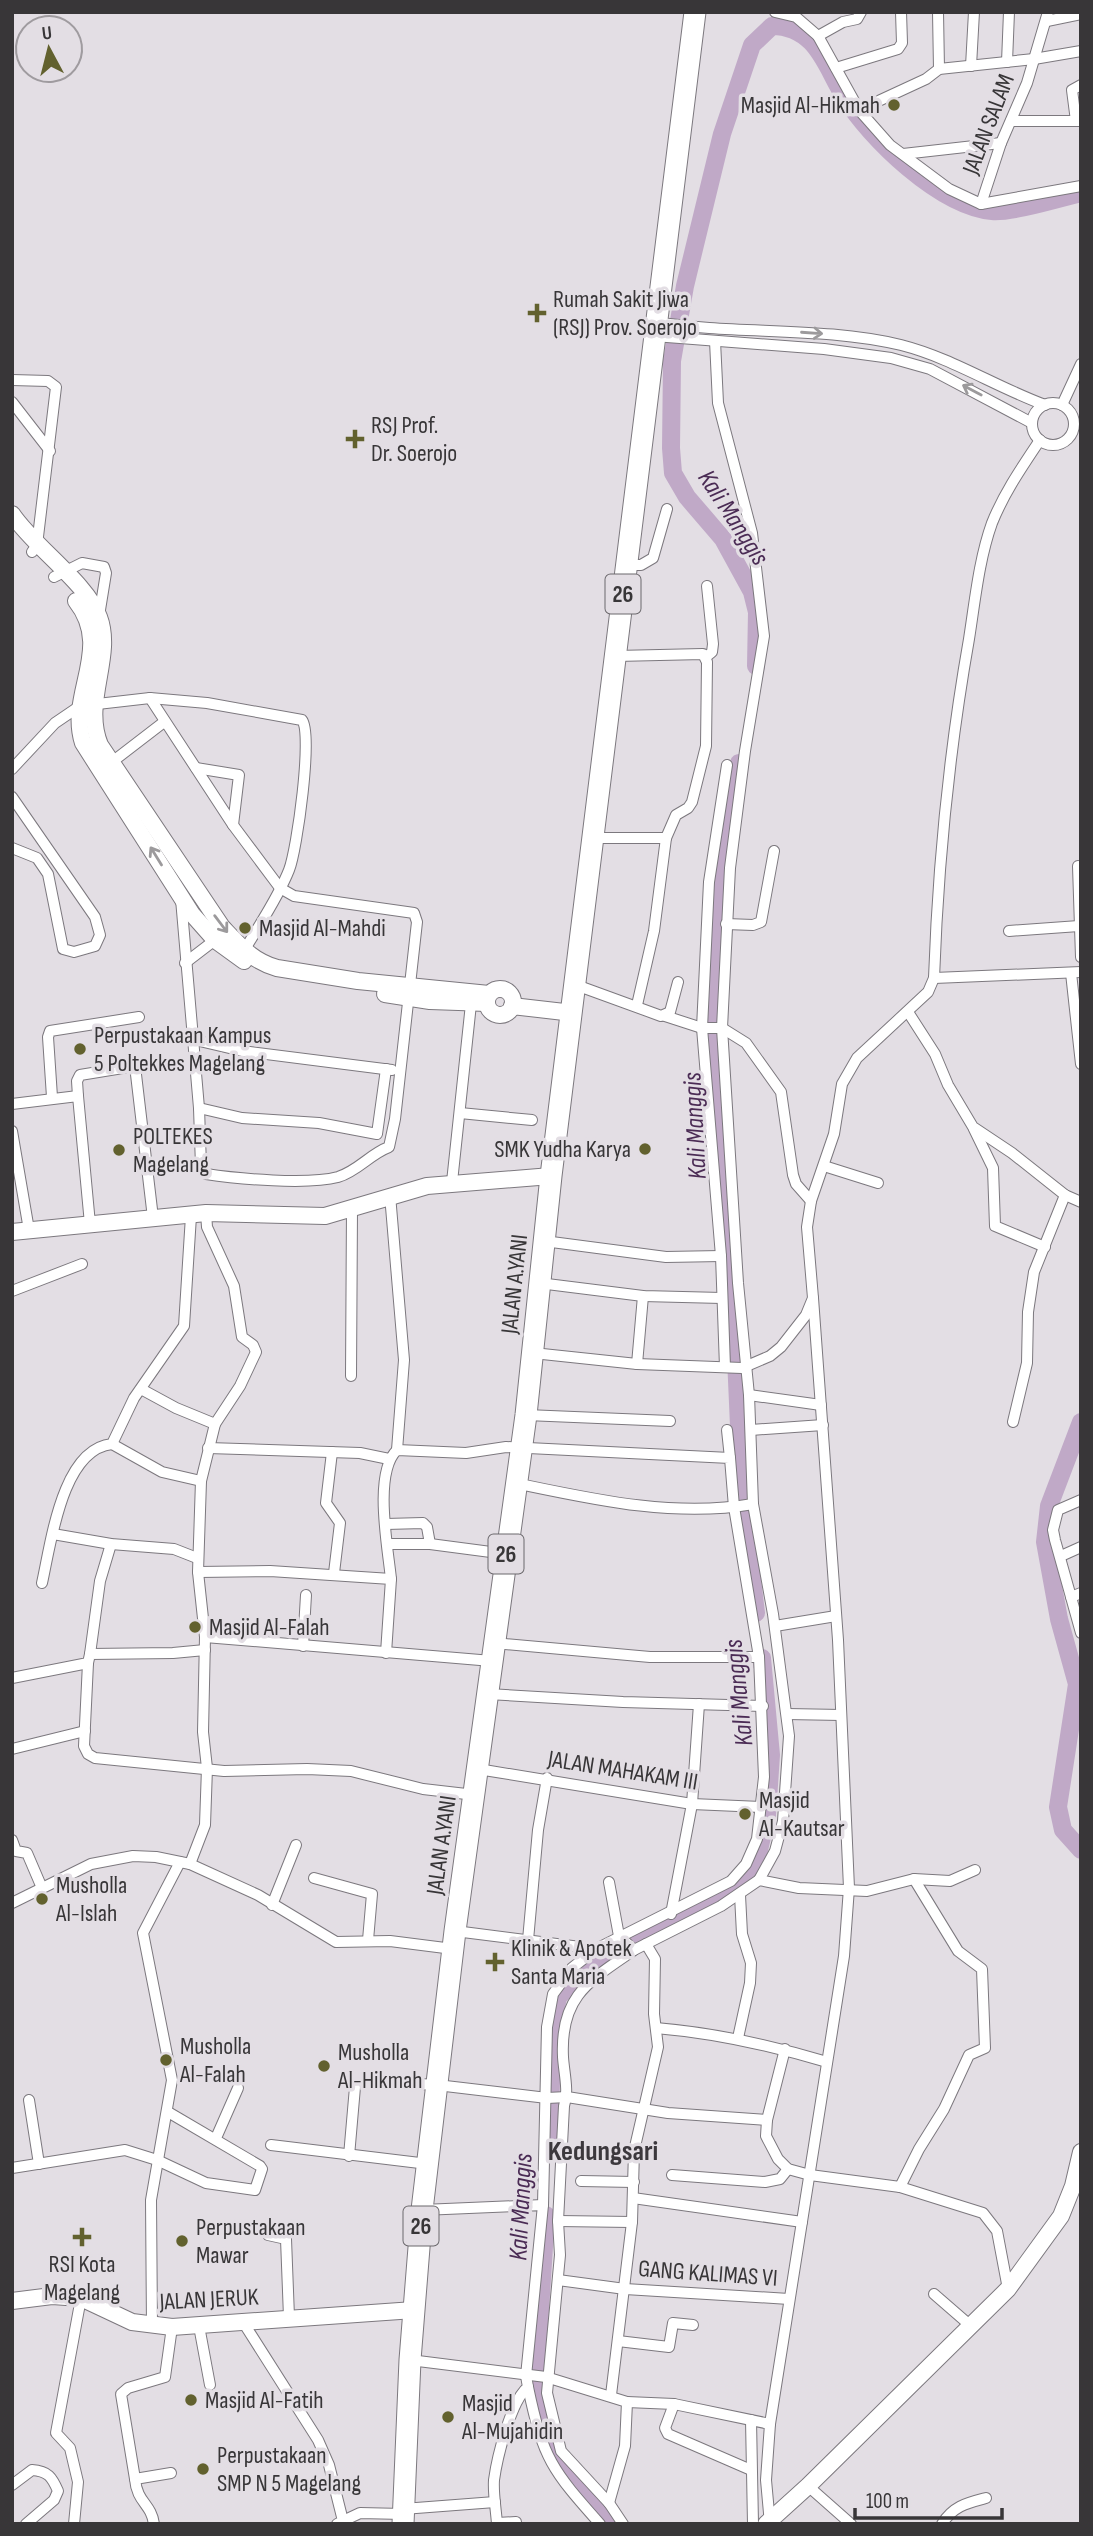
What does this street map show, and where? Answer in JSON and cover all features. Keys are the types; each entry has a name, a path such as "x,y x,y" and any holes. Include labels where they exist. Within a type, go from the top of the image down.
{"highway":[{"name":"26","path":"551,1176 626,565 662,330 695,12"},
{"name":"JALAN A.YANI","path":"403,2515 410,2360 422,2210 454,1940 526,1415 551,1176"}],"street":[{"path":"775,12 797,15 818,36 859,110 890,145 948,189 981,204 1081,186"},
{"path":"818,36 843,22 857,19 861,12"},
{"path":"836,68 898,49 902,43 901,12"},
{"path":"938,12 939,69"},
{"path":"971,66 974,12"},
{"path":"1007,62 1009,12"},
{"path":"1047,17 1081,14"},
{"name":"JALAN SALAM","path":"981,204 1047,17"},
{"path":"859,110 926,79 939,69 1081,51"},
{"path":"1011,121 1078,121 1072,90 1081,85"},
{"path":"903,154 1001,143"},
{"path":"662,330 695,327 768,330 898,345 934,355 1007,391 1045,405 1062,405 1074,419 1070,437"},
{"path":"662,330 691,339 824,349 912,363 970,389 1032,423 1040,440 1052,445 1070,437"},
{"path":"768,330 769,344"},
{"path":"600,2524 554,2469 540,2442 528,2381 543,2205 564,2031 573,1998 589,1981 634,1949 740,1895 759,1880 775,1851 783,1821 787,1784 788,1714 753,1504 749,1395 744,1367 721,1028 726,924 745,751 764,636 752,533 718,403 715,341"},
{"path":"1062,405 1081,364"},
{"path":"12,380 48,382 56,387 50,451 34,548"},
{"path":"12,401 50,451"},
{"path":"1032,423 1036,412 1045,405"},
{"path":"1070,437 1081,443"},
{"path":"768,2523 766,2480 771,2424 844,1956 849,1888 836,1616 807,1227 811,1201 824,1166 842,1084 857,1058 928,992 934,978 937,876 952,736 982,567 992,524 1011,484 1040,440"},
{"path":"626,565 641,565 653,558 667,509"},
{"path":"12,514 34,548"},
{"path":"12,529 58,574 86,596 99,616 103,633 87,706 78,727 83,743 180,895 215,940 263,970 482,1000 497,989 506,990 512,997 512,1006 573,1013"},
{"path":"58,574 82,564 104,567 106,573 99,616"},
{"path":"58,574 89,621 91,655 87,706 94,731 222,927 244,951 265,964 409,992"},
{"path":"706,657 712,652 713,644 707,586"},
{"path":"616,656 700,653 706,657"},
{"path":"637,1005 654,931 666,838 676,815 688,808 692,802 706,746 706,657"},
{"path":"150,698 233,825 280,888 294,896 414,913 417,922 392,1140 389,1147 379,1150 360,1167 337,1177 230,1178 206,1174 201,1166 199,1108 180,895 192,880"},
{"path":"12,769 55,723 87,706 150,698 297,718 306,724 296,842 289,871 244,951"},
{"path":"112,762 164,722"},
{"path":"727,765 709,882 704,1028 727,1367"},
{"path":"196,768 239,775 233,825"},
{"path":"12,797 96,917 100,935 95,946 74,952 63,949 48,874 37,858 12,848"},
{"path":"594,838 666,838"},
{"path":"726,924 761,922 774,851"},
{"path":"1078,866 1081,957"},
{"path":"1009,931 1079,926"},
{"path":"185,963 215,940"},
{"path":"934,978 1076,973 1081,1064"},
{"path":"665,1016 670,1012 678,982"},
{"path":"576,985 637,1005 657,1016 704,1028 721,1028 746,1043 781,1091 793,1175 796,1184 811,1201"},
{"path":"452,1182 460,1113 482,1000"},
{"path":"908,1012 940,1063 948,1085 993,1168 995,1226 1045,1247"},
{"path":"52,1097 50,1031 139,1017"},
{"path":"191,1039 242,1051 400,1071"},
{"path":"90,1224 79,1096 80,1074 135,1066 153,1218"},
{"path":"379,1150 377,1134 386,1069"},
{"path":"12,1104 52,1097 79,1096"},
{"path":"199,1108 242,1118 319,1123 377,1134"},
{"path":"460,1113 532,1120"},
{"path":"973,1127 1012,1153 1065,1195 1081,1202"},
{"path":"12,1131 18,1232 198,1215 304,1218 352,1209 390,1195 452,1182 551,1176"},
{"path":"824,1166 878,1183"},
{"path":"386,1653 391,1579 383,1492 393,1454 404,1360 390,1195"},
{"path":"1013,1422 1027,1363 1028,1312 1034,1272 1065,1195"},
{"path":"351,1376 352,1209"},
{"path":"112,1444 141,1389 184,1326 198,1215"},
{"path":"152,2326 151,2200 172,2080 154,2002 143,1933 205,1825 208,1768 203,1732 205,1637 197,1558 201,1481 215,1424 240,1386 256,1352 253,1345 242,1337 234,1286 207,1227 198,1215"},
{"path":"544,1241 666,1257 721,1256"},
{"path":"12,1291 82,1264"},
{"path":"539,1283 643,1296 722,1298"},
{"path":"637,1364 643,1296"},
{"path":"533,1353 637,1364 744,1367 781,1348 806,1315 813,1298"},
{"path":"141,1389 176,1408 215,1424"},
{"path":"749,1395 821,1405"},
{"path":"526,1415 670,1421"},
{"path":"751,1430 822,1425"},
{"path":"623,2524 609,2503 567,2461 556,2441 545,2377 558,2280 564,2106 556,2098 547,2027 553,1994 572,1968 596,1949 671,1914 731,1881 746,1864 757,1839 761,1807 763,1706 759,1657 734,1507 727,1430"},
{"path":"42,1584 60,1501 87,1454 100,1445 112,1444 162,1472 201,1481"},
{"path":"208,1448 393,1454 466,1453 502,1447 730,1458"},
{"path":"332,1452 326,1503 340,1522 334,1573"},
{"path":"515,1482 588,1498 672,1509 753,1504"},
{"path":"1081,1500 1055,1513 1053,1530 1076,1595 1081,1633"},
{"path":"386,1524 423,1523 427,1527 430,1544"},
{"path":"53,1534 111,1544 174,1549 197,1558"},
{"path":"111,1544 100,1581 89,1658 85,1731 88,1754 95,1758 208,1768 351,1771 423,1788 475,1795"},
{"path":"388,1544 430,1544 506,1554"},
{"path":"1061,1556 1081,1547"},
{"path":"198,1572 334,1573 391,1579"},
{"path":"303,1646 306,1595"},
{"path":"775,1626 836,1616"},
{"path":"205,1637 386,1653 493,1652 759,1657"},
{"path":"12,1678 89,1658 205,1650"},
{"path":"488,1694 763,1706"},
{"path":"671,1914 692,1804 699,1704"},
{"path":"788,1714 841,1715"},
{"path":"12,1749 85,1731"},
{"name":"JALAN MAHAKAM III","path":"478,1769 547,1778 629,1796 692,1804 761,1807"},
{"path":"528,1940 538,1830 547,1778"},
{"path":"12,1840 16,1851 27,1853 42,1888"},
{"path":"272,1905 296,1845"},
{"path":"12,1903 91,1864 133,1856 185,1863 258,1895 336,1942 528,1940 596,1949"},
{"path":"759,1880 799,1888 849,1888 867,1891 914,1878 950,1881 975,1870"},
{"path":"314,1878 372,1894 368,1940"},
{"path":"900,2187 919,2148 944,2109 960,2069 969,2055 985,2048 982,1969 958,1951 914,1878"},
{"path":"609,1882 619,1937 634,1949"},
{"path":"738,2038 750,1983 751,1963 742,1934 740,1895"},
{"path":"611,2395 632,2222 634,2151 659,2047 656,2028 655,1959 646,1944"},
{"path":"656,2028 738,2038 827,2062"},
{"path":"785,2049 767,2120 766,2137 778,2159 788,2169 810,2175 900,2187 983,2213 997,2231 1008,2289"},
{"path":"384,2082 437,2085 642,2110 767,2120"},
{"path":"349,2157 355,2087"},
{"path":"216,2137 237,2088"},
{"path":"29,2100 39,2164"},
{"path":"12,2168 125,2150 157,2160 206,2183 255,2190 262,2168 216,2137 168,2112"},
{"path":"271,2145 349,2157 428,2164"},
{"path":"768,2523 1008,2289 1061,2216 1073,2186 1081,2152"},
{"path":"672,2175 765,2182 780,2179 788,2169"},
{"path":"582,2181 634,2182"},
{"path":"633,2198 802,2221"},
{"path":"422,2210 543,2205"},
{"path":"558,2221 632,2222"},
{"path":"268,2235 286,2239 289,2317"},
{"name":"GANG KALIMAS VI","path":"558,2280 625,2289 789,2299"},
{"path":"934,2294 972,2327"},
{"name":"JALAN JERUK","path":"12,2301 52,2296 81,2298 132,2322 172,2327 414,2310"},
{"path":"74,2524 78,2482 70,2448 56,2433 81,2298"},
{"path":"243,2322 318,2440 329,2465 340,2522 360,2513 403,2515 491,2503"},
{"path":"618,2341 669,2347 674,2323 693,2325"},
{"path":"199,2326 210,2385"},
{"path":"154,2524 149,2510 136,2495 121,2394 128,2388 166,2377 172,2327"},
{"path":"410,2360 528,2381 545,2377 627,2402 674,2404 771,2424"},
{"path":"516,2522 497,2523 491,2503 501,2451 517,2400 528,2381"},
{"path":"609,2503 625,2446 627,2402"},
{"path":"674,2404 665,2428 668,2434 751,2470"},
{"path":"751,2420 753,2524"},
{"path":"554,2469 567,2461"},
{"path":"12,2485 32,2470 43,2471 52,2477 58,2491 54,2500 26,2524"},
{"path":"135,2479 171,2473"},
{"path":"808,2486 851,2524"},
{"path":"942,2524 960,2505 986,2498"}],"waterway":[{"name":"Kali Manggis","path":"756,666 757,612 752,592 723,539 687,497 673,473 671,448 672,361 685,286 722,134 752,45 772,26 793,30 807,38 821,54 844,96 871,131 908,168 951,197 972,206 1000,211 1081,193"},
{"name":"Kali Manggis","path":"739,763 720,869 714,1008 734,1312 742,1494 756,1613"},
{"path":"1081,1422 1049,1506 1045,1542 1059,1619 1077,1684 1058,1807 1063,1830 1081,1850"},
{"name":"Kali Manggis","path":"549,2142 553,2024 558,1997 595,1962 687,1918 742,1886 759,1850 767,1815 771,1755 762,1658"},
{"name":"Kali Manggis","path":"546,2215 536,2374 548,2448 575,2485 611,2524"}],"place":[{"name":"Masjid Al-Hikmah","path":"894,105"},
{"name":"Rumah Sakit Jiwa (RSJ) Prov. Soerojo","path":"537,313"},
{"name":"RSJ Prof. Dr. Soerojo","path":"355,439"},
{"name":"Masjid Al-Mahdi","path":"245,928"},
{"name":"Perpustakaan Kampus 5 Poltekkes Magelang","path":"80,1049"},
{"name":"SMK Yudha Karya","path":"645,1149"},
{"name":"POLTEKES Magelang","path":"119,1150"},
{"name":"Masjid Al-Falah","path":"195,1627"},
{"name":"Masjid Al-Kautsar","path":"745,1814"},
{"name":"Musholla Al-Islah","path":"42,1899"},
{"name":"Klinik & Apotek Santa Maria","path":"495,1962"},
{"name":"Musholla Al-Falah","path":"166,2060"},
{"name":"Musholla Al-Hikmah","path":"324,2066"},
{"name":"RSI Kota Magelang","path":"82,2237"},
{"name":"Perpustakaan Mawar","path":"182,2241"},
{"name":"Masjid Al-Fatih","path":"191,2400"},
{"name":"Masjid Al-Mujahidin","path":"448,2417"},
{"name":"Perpustakaan SMP N 5 Magelang","path":"203,2469"}],"district":[{"name":"Kedungsari","path":"603,2150"}]}
